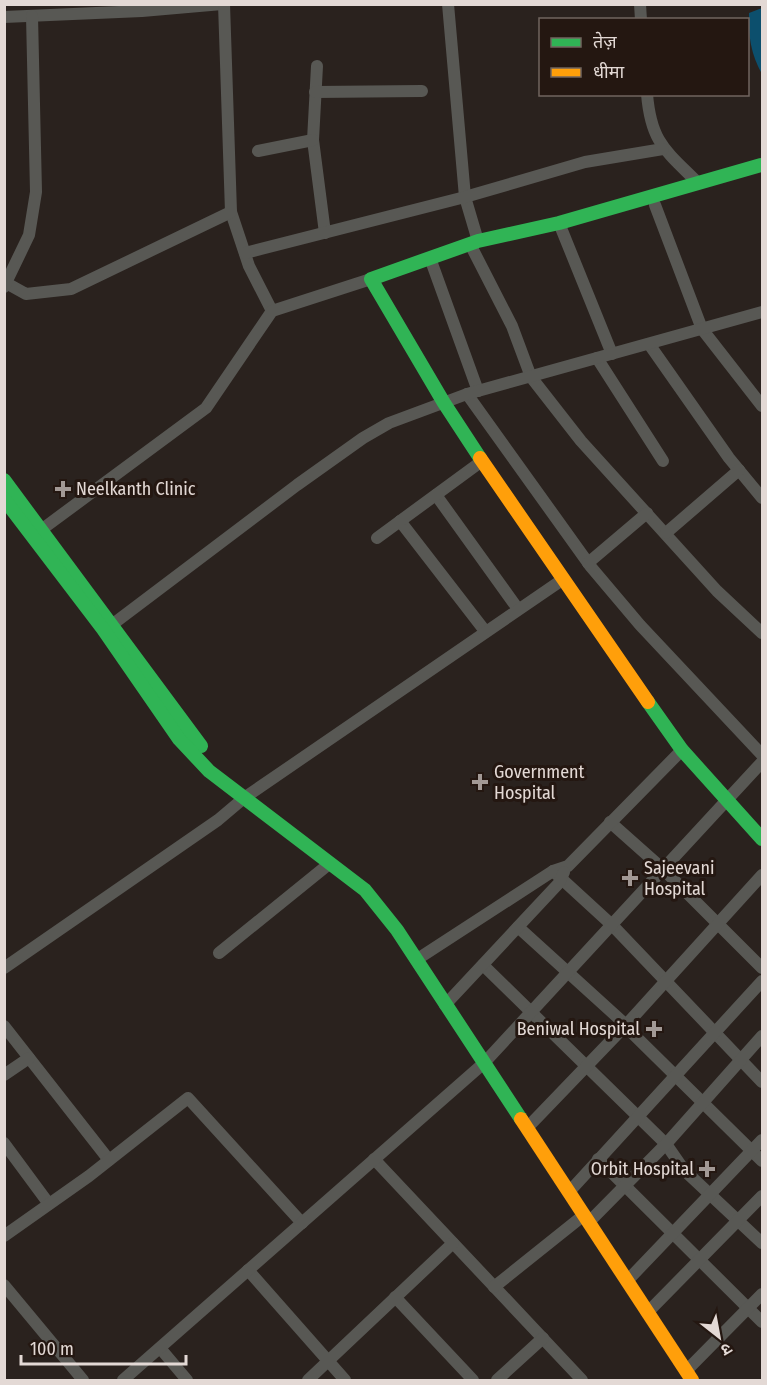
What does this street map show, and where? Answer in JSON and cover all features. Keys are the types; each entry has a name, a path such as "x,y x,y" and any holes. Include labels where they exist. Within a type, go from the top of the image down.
{"street":[{"path":"4,17 223,4 231,212 245,253 272,310"},
{"path":"448,4 465,197 474,243 512,326 531,376 581,441 717,591 762,633"},
{"path":"32,16 36,192 29,235 6,286 26,294 71,289 231,212"},
{"path":"317,66 313,140 325,233"},
{"path":"315,92 422,91"},
{"path":"647,96 649,121 663,149 697,182"},
{"path":"258,151 313,140"},
{"path":"245,253 465,197 585,162 663,149"},
{"path":"41,530 206,408 272,310 474,243 559,223 761,165"},
{"path":"655,205 702,329 762,406"},
{"path":"559,223 612,354"},
{"path":"430,258 472,393 588,563 640,625 762,754"},
{"path":"371,279 444,403 562,580 682,750 762,839"},
{"path":"113,624 363,438 389,423 472,393 762,312"},
{"path":"649,344 762,498"},
{"path":"597,358 663,461"},
{"path":"377,538 482,461"},
{"path":"666,533 740,470"},
{"path":"4,480 113,624 189,733 244,798"},
{"path":"436,495 518,609"},
{"path":"6,506 103,630 179,739 209,771 365,890 397,930 689,1376 762,1294"},
{"path":"588,563 647,513"},
{"path":"400,521 485,631"},
{"path":"6,965 218,820 244,798 485,631 562,580"},
{"path":"416,960 557,875 682,750"},
{"path":"123,1380 484,1063 569,974 762,762"},
{"path":"610,822 664,870 762,968"},
{"path":"219,952 328,864"},
{"path":"527,1128 665,983 762,874"},
{"path":"557,875 612,926 762,1082"},
{"path":"445,1005 518,927 557,875"},
{"path":"518,927 625,1026 762,1161"},
{"path":"483,965 638,1115 666,1144 684,1170 762,1243"},
{"path":"569,1192 762,981"},
{"path":"4,1026 109,1160"},
{"path":"494,1287 586,1219 626,1184 666,1144 762,1036"},
{"path":"4,1075 29,1058"},
{"path":"4,1236 109,1160 188,1098 302,1223"},
{"path":"627,1281 762,1140"},
{"path":"6,1147 49,1204"},
{"path":"374,1159 582,1380"},
{"path":"598,1159 626,1184 762,1322"},
{"path":"647,1313 762,1196"},
{"path":"308,1380 453,1243"},
{"path":"248,1270 345,1380"},
{"path":"4,1284 83,1380"},
{"path":"395,1297 473,1380"},
{"path":"496,1380 543,1338"},
{"path":"160,1348 187,1380"}],"water":[{"path":"762,8 762,74 753,52 749,13"}],"traffic: fast":[{"path":"480,458 444,403 371,279 478,241 559,223 761,165"},
{"path":"4,480 201,746"},
{"path":"4,499 103,629 179,739 209,771 365,890 397,930 521,1119"},
{"path":"648,702 682,750 762,839"}],"traffic: slow":[{"path":"480,458 648,702"},
{"path":"521,1119 692,1380"}],"place":[{"name":"Neelkanth Clinic","path":"63,489"},
{"name":"Government Hospital","path":"480,782"},
{"name":"Sajeevani Hospital","path":"630,878"},
{"name":"Beniwal Hospital","path":"654,1029"},
{"name":"Orbit Hospital","path":"707,1169"}]}
